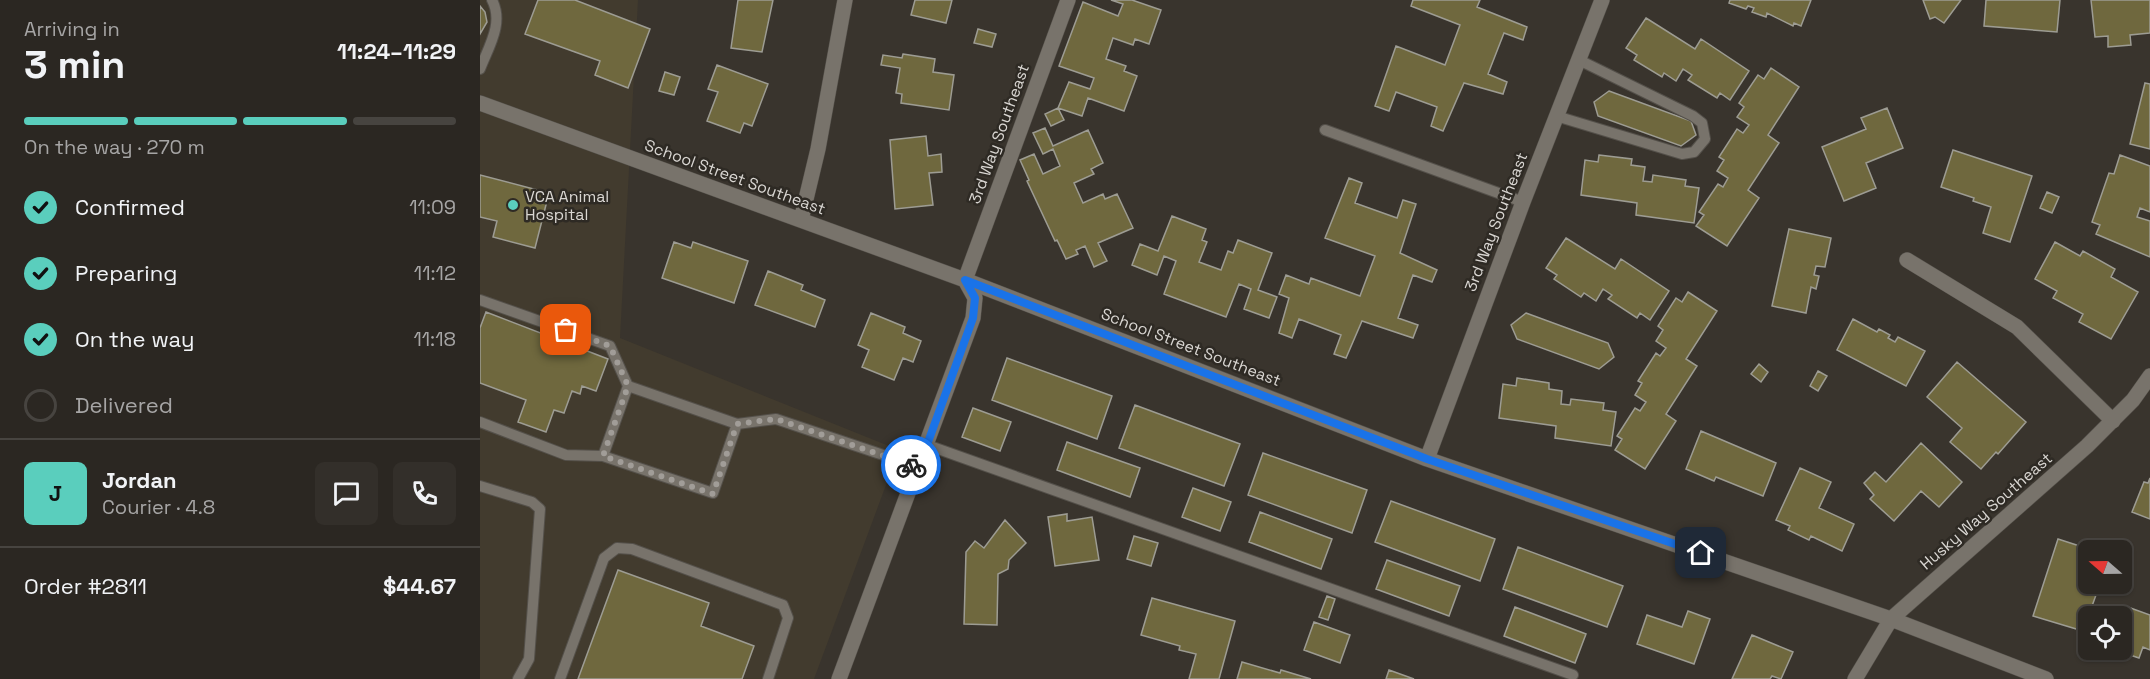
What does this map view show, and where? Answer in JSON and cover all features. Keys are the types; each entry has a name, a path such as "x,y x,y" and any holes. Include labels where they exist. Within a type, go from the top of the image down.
{"street":[{"path":"801,219 818,149 845,0"},
{"name":"3rd Way Southeast","path":"965,280 1068,0"},
{"name":"3rd Way Southeast","path":"1427,459 1523,202 1602,0"},
{"name":"School Street Southeast","path":"480,103 965,280 1427,459 1890,619 2046,679"},
{"path":"1907,260 2017,327 2112,421"},
{"path":"839,679 973,318 975,298 965,280"},
{"name":"Husky Way Southeast","path":"1855,679 1890,619 2087,446 2112,421 2150,376"}],"lane":[{"path":"480,69 497,27 498,11 492,0"},
{"path":"1556,116 1682,154 1694,152 1705,139 1702,123 1693,116 1579,60"},
{"path":"1325,130 1523,202"},
{"path":"480,300 610,346 628,386 603,456"},
{"path":"628,386 737,424 776,419 919,467"},
{"path":"480,422 567,455 603,456 713,494 737,424"},
{"path":"927,445 1573,675"},
{"path":"480,486 532,502 540,508 530,659 518,679"},
{"path":"560,679 604,558 616,548 632,549 783,605 789,618 768,679"}],"shaded area":[{"path":"480,0 638,0 620,338 899,450 814,679 480,679"}],"building":[{"path":"538,0 575,0 650,29 628,88 595,75 600,61 525,34"},
{"path":"738,0 773,0 762,52 731,48"},
{"path":"915,0 952,0 946,23 911,15"},
{"path":"1111,0 1132,0 1161,10 1149,44 1135,39 1133,45 1113,38 1106,59 1126,66 1124,71 1137,76 1124,111 1088,98 1082,116 1058,108 1069,82 1090,89 1094,78 1059,66 1083,2 1118,16 1123,4"},
{"path":"1413,0 1480,0 1477,7 1527,27 1523,40 1504,33 1488,74 1507,82 1503,94 1464,83 1443,131 1431,126 1437,107 1396,92 1389,111 1375,106 1396,46 1445,65 1460,25 1411,6"},
{"path":"1730,0 1811,0 1801,26 1794,23 1793,26 1767,13 1766,17 1752,12 1754,8 1748,6 1746,9 1729,3"},
{"path":"1923,0 1961,0 1944,23 1935,17 1930,19"},
{"path":"1986,0 2060,0 2057,32 1984,26"},
{"path":"2091,0 2150,0 2150,33 2130,35 2131,45 2108,47 2108,36 2095,37"},
{"path":"480,6 485,12 487,22 480,34"},
{"path":"1646,18 1695,49 1701,39 1749,71 1730,100 1720,93 1717,98 1688,80 1692,75 1683,69 1676,81 1664,73 1662,77 1634,60 1637,55 1626,48"},
{"path":"978,29 996,34 992,47 974,43"},
{"path":"903,54 935,59 933,72 954,75 949,110 901,103 902,94 896,93 900,68 881,65 883,55 902,58"},
{"path":"717,65 768,84 752,126 744,123 740,133 707,121 718,92 708,89"},
{"path":"1771,68 1799,87 1768,135 1779,143 1748,190 1759,198 1727,246 1696,226 1704,215 1699,212 1718,184 1723,187 1728,178 1717,171 1724,160 1719,157 1737,129 1743,133 1749,125 1737,117 1744,107 1739,103 1758,75 1764,79"},
{"path":"665,72 680,77 674,95 659,91"},
{"path":"2145,83 2150,84 2150,149 2130,144"},
{"path":"1609,91 1691,121 1696,135 1681,146 1598,116 1594,102"},
{"path":"1058,108 1064,120 1051,126 1045,114"},
{"path":"1887,108 1903,148 1866,163 1876,188 1844,201 1822,147 1866,129 1861,118"},
{"path":"1045,128 1053,146 1088,130 1103,163 1091,169 1094,174 1074,183 1083,203 1103,194 1105,199 1117,194 1133,228 1098,243 1107,261 1094,267 1085,246 1076,250 1078,254 1066,259 1027,181 1029,180 1020,160 1034,154 1043,174 1060,166 1053,149 1043,154 1033,133"},
{"path":"926,136 928,156 941,154 942,172 929,173 933,205 895,209 890,140"},
{"path":"1953,150 2032,176 2010,242 1983,233 1991,207 1973,201 1974,198 1941,187"},
{"path":"1599,155 1632,159 1631,165 1645,167 1643,181 1652,182 1653,175 1686,180 1685,186 1699,188 1694,223 1636,215 1637,203 1581,195 1585,160 1598,162"},
{"path":"2120,155 2150,166 2150,212 2140,208 2137,217 2150,221 2150,257 2096,234 2100,225 2092,222 2109,173 2114,174"},
{"name":"VCA Animal Hospital","path":"480,175 549,193 535,248 493,237 497,221 480,217"},
{"path":"1349,178 1362,183 1355,203 1397,218 1403,200 1416,204 1400,253 1437,270 1432,282 1413,275 1398,318 1418,325 1413,338 1362,321 1346,358 1334,354 1341,335 1299,319 1292,338 1279,333 1289,298 1279,294 1286,275 1309,284 1311,278 1360,296 1375,256 1325,238"},
{"path":"2047,192 2059,197 2052,213 2040,208"},
{"path":"1172,216 1206,229 1202,240 1207,242 1199,262 1221,270 1228,251 1233,253 1238,240 1272,253 1258,290 1277,297 1269,318 1244,309 1251,289 1239,284 1226,317 1164,294 1176,261 1164,256 1157,275 1132,265 1140,244 1158,251"},
{"path":"1789,229 1831,238 1825,267 1816,266 1814,275 1819,276 1816,289 1811,287 1806,313 1772,306"},
{"path":"1566,238 1615,269 1621,259 1669,291 1650,320 1640,313 1637,318 1608,299 1612,295 1603,289 1596,301 1584,293 1581,297 1554,279 1557,275 1546,268"},
{"path":"674,242 691,248 693,242 748,261 734,303 662,278"},
{"path":"2055,242 2080,256 2083,251 2115,269 2111,277 2138,292 2111,339 2079,322 2083,314 2053,298 2057,291 2035,279"},
{"path":"768,271 803,285 801,290 825,300 815,327 755,305"},
{"path":"1688,292 1717,311 1686,359 1697,366 1666,414 1676,421 1645,469 1615,450 1622,439 1617,436 1635,408 1640,411 1646,402 1635,395 1642,383 1638,381 1656,353 1660,356 1666,348 1656,341 1663,330 1658,326 1676,298 1682,302"},
{"path":"486,312 608,359 596,391 582,386 580,394 572,391 564,413 554,410 546,432 518,422 526,400 480,383 480,328"},
{"path":"871,313 905,327 903,333 921,341 913,362 903,358 894,380 862,367 869,350 858,345"},
{"path":"1526,313 1608,343 1614,357 1599,369 1517,339 1511,325"},
{"path":"1853,319 1877,332 1879,329 1890,335 1888,338 1895,342 1898,337 1925,351 1906,386 1837,350"},
{"path":"1007,358 1112,396 1097,439 992,400"},
{"path":"1957,362 2026,422 1998,454 1996,452 1981,469 1950,442 1962,428 1927,397"},
{"path":"1759,364 1768,372 1761,382 1751,374"},
{"path":"1818,371 1827,376 1818,391 1810,386"},
{"path":"1517,378 1549,383 1549,389 1562,391 1561,404 1570,405 1571,399 1604,403 1603,410 1616,412 1611,446 1555,438 1556,426 1499,418 1503,384 1516,386"},
{"path":"1135,405 1240,444 1224,486 1119,448"},
{"path":"973,408 1011,422 1000,451 962,437"},
{"path":"1701,431 1776,463 1763,496 1716,477 1714,481 1686,469"},
{"path":"1067,442 1140,468 1130,497 1057,470"},
{"path":"1921,443 1962,482 1939,507 1921,491 1894,521 1870,499 1874,495 1864,483 1875,472 1886,482"},
{"path":"1263,453 1367,490 1352,533 1248,495"},
{"path":"1800,468 1831,482 1819,508 1854,524 1842,551 1811,536 1809,540 1788,530 1790,526 1776,520"},
{"path":"2150,478 2150,519 2132,512 2144,482 2148,483"},
{"path":"1193,488 1231,502 1220,531 1182,517"},
{"path":"1391,501 1495,539 1480,581 1375,542"},
{"path":"1260,512 1332,539 1321,569 1249,542"},
{"path":"1067,514 1067,521 1092,517 1099,560 1055,566 1048,517"},
{"path":"1005,520 1026,543 1009,560 1008,569 998,574 997,625 964,624 966,552 975,541 984,548"},
{"path":"1134,536 1158,543 1151,566 1127,559"},
{"path":"2058,539 2078,545 2078,594 2096,595 2092,606 2078,606 2078,630 2033,616"},
{"path":"1518,547 1623,586 1607,627 1503,589"},
{"path":"1387,560 1460,586 1449,616 1376,589"},
{"path":"618,570 709,603 701,626 754,646 742,679 578,679"},
{"path":"1327,596 1335,599 1328,620 1319,617"},
{"path":"1152,598 1235,621 1219,679 1189,679 1196,654 1179,650 1180,646 1141,635"},
{"path":"1515,607 1586,634 1575,663 1504,636"},
{"path":"2132,609 2150,615 2150,650 2143,647 2139,658 2132,656"},
{"path":"1688,611 1710,619 1694,664 1637,644 1647,615 1682,627"},
{"path":"1314,622 1350,635 1340,663 1304,650"},
{"path":"1752,635 1793,652 1781,679 1772,676 1770,679 1732,679"},
{"path":"1242,662 1280,673 1281,670 1311,679 1237,679"},
{"path":"1389,670 1414,679 1386,679"}],"way so far":[{"path":"566,330 610,346 618,358 628,386 603,456 713,494 737,424 776,419 911,465"}],"place":[{"name":"VCA Animal Hospital","path":"513,205"}],"route":[{"path":"911,465 919,467 973,318 975,298 965,280 1427,459 1701,553"}]}
